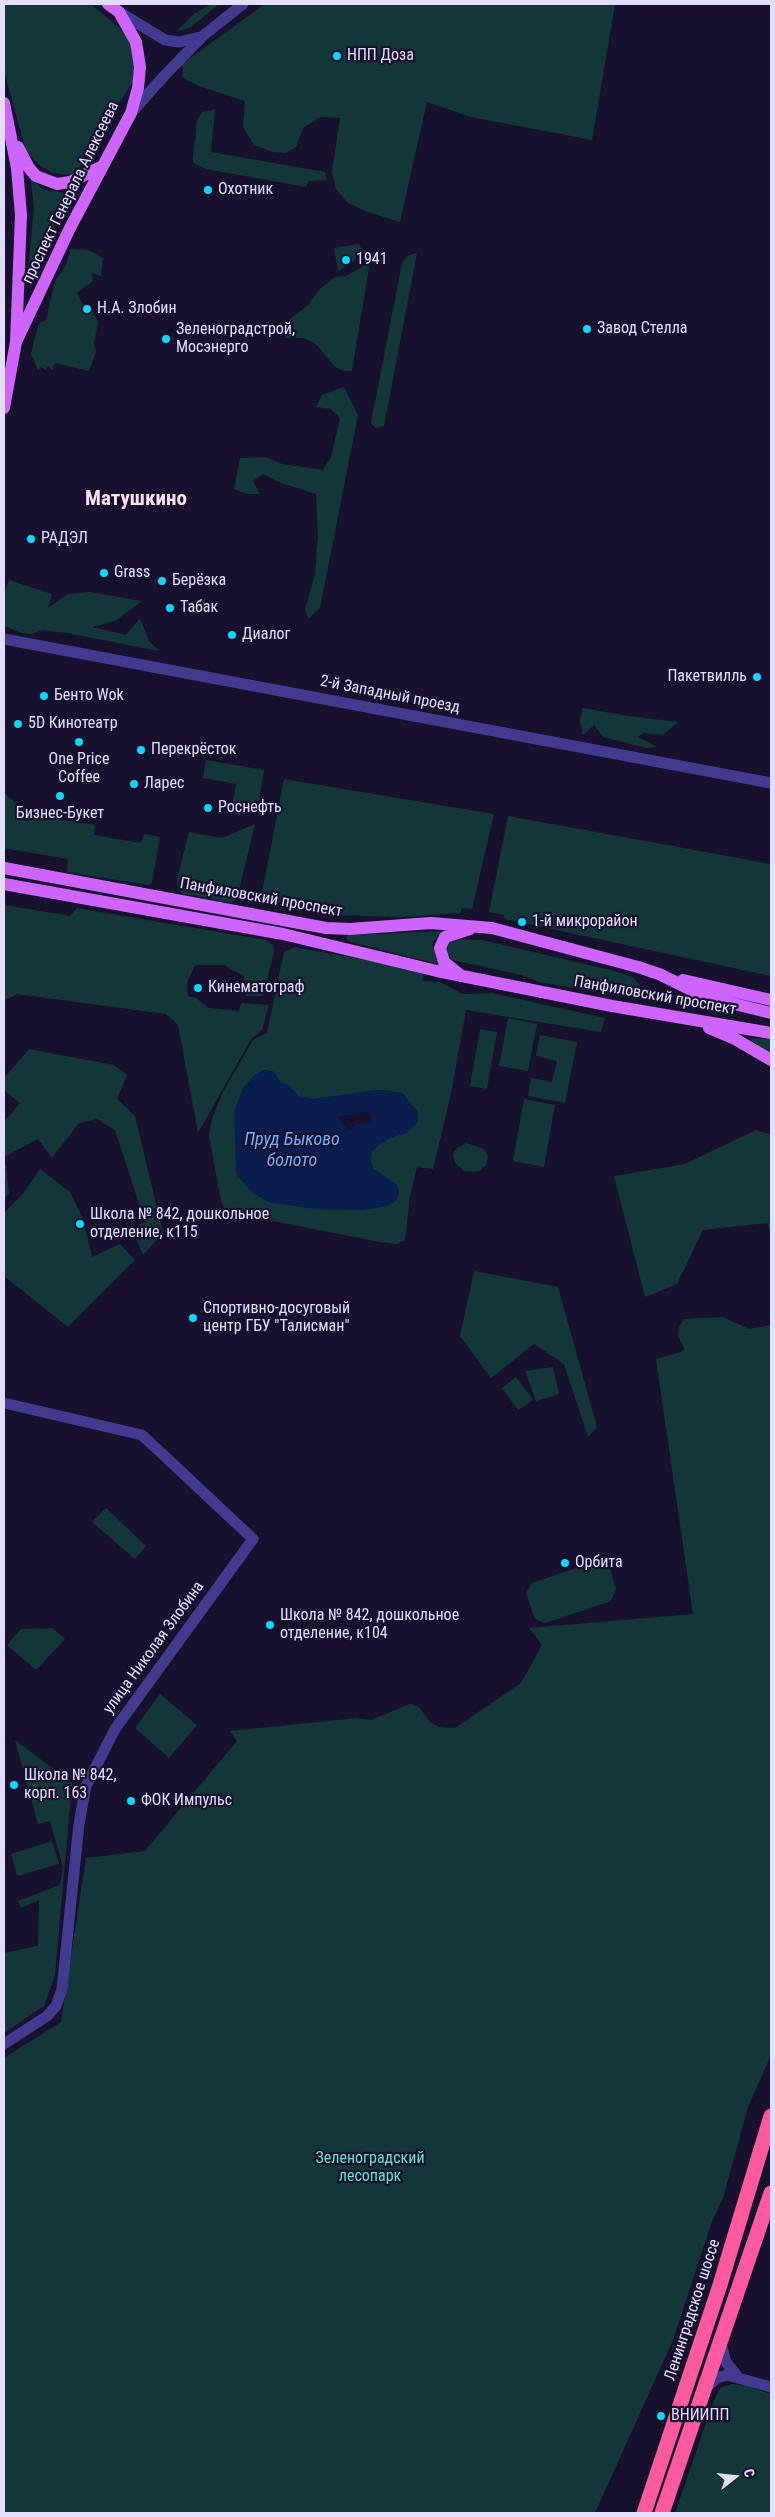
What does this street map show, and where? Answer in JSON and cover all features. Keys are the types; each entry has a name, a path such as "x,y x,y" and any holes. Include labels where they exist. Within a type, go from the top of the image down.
{"highway":[{"name":"Ленинградское шоссе","path":"644,2513 720,2285 771,2116"},
{"path":"662,2513 771,2193"}],"main road":[{"name":"проспект Генерала Алексеева","path":"16,342 102,167 131,113 138,88 139,58 136,42 119,12 108,4"},
{"name":"проспект Генерала Алексеева","path":"4,103 10,123 18,168 21,215 16,342 4,408"},
{"path":"10,123 29,168 44,180 57,184 70,182 102,167"},
{"name":"Панфиловский проспект","path":"4,868 326,928 350,929 431,923 484,927 522,935 659,974 706,997 771,1013"},
{"name":"Панфиловский проспект","path":"4,884 283,934 461,976 683,1019 771,1033"},
{"path":"461,976 444,962 440,948 442,941 453,933 484,927"},
{"path":"659,974 771,1000"},
{"path":"683,1019 735,1039 771,1060"},
{"path":"754,2242 771,2214"}],"street":[{"path":"131,113 204,35 243,4"},
{"path":"119,12 165,40 179,42 204,35"},
{"name":"2-й Западный проезд","path":"4,639 771,783"},
{"name":"улица Николая Злобина","path":"4,1403 142,1435 253,1539 115,1729 86,1786 79,1824 62,1989 56,2006 47,2016 4,2044"},
{"path":"720,2341 726,2362 737,2376"},
{"path":"702,2392 717,2378 727,2375 737,2376 771,2387"}],"green space":[{"path":"4,4 91,4 130,37 135,46 133,82 94,140 83,164 77,172 67,175 53,173 39,165 26,151 4,71"},
{"path":"211,4 219,4 191,27 176,32 194,14"},
{"path":"265,4 615,4 592,140 471,117 427,102 400,222 365,211 348,203 336,189 332,172 340,118 320,117 303,128 296,147 286,153 273,152 254,145 243,127 245,101 199,86 183,78 182,64"},
{"path":"215,110 211,152 325,172 327,180 309,181 306,187 206,169 197,165 193,162 193,157 197,120 202,112"},
{"path":"30,176 42,189 69,194 31,279 29,261 34,207"},
{"path":"359,244 361,248 354,261 338,271 334,248"},
{"path":"71,249 89,250 103,258 101,276 92,273 93,281 77,293 82,303 92,308 98,322 94,343 96,352 89,371 55,363 52,370 48,366 46,370 41,367 38,370 31,354 34,341 39,323 46,320 55,281 65,267"},
{"path":"417,253 384,426 376,428 371,423 402,263 407,256"},
{"path":"370,262 352,371 344,371 335,367 317,345 304,338 285,338 281,326 308,305 321,288 335,277 346,276"},
{"path":"344,387 358,415 320,608 308,619 305,609 315,575 318,537 316,494 281,483 263,474 253,481 260,494 247,494 234,489 240,458 265,457 282,464 323,470 331,457 340,418 331,409 316,407 322,395"},
{"path":"9,580 52,594 48,608 68,594 90,592 142,601 115,621 92,627 126,635 140,618 149,641 159,651 67,633 42,630 32,634 22,633 4,626 4,595"},
{"path":"582,708 678,722 663,735 643,733 638,737 657,747 647,748 603,737 594,725 583,735 580,722"},
{"path":"206,760 264,770 257,813 232,808 236,784 203,778"},
{"path":"284,779 494,814 472,909 462,908 460,913 403,917 325,915 261,898"},
{"path":"4,791 7,796 32,815 95,825 94,835 141,843 144,834 160,837 152,883 148,885 67,872 68,859 4,848"},
{"path":"508,816 771,864 771,976 505,919 504,915 489,912"},
{"path":"255,824 237,899 231,903 182,893 178,889 177,879 189,832 222,838"},
{"path":"4,905 70,916 77,908 266,940 273,945 274,952 263,996 246,996 244,976 224,965 195,965 187,983 188,996 196,998 209,1008 239,1011 241,1003 269,1005 262,1030 251,1039 198,1133 178,1025 166,1014 17,994 4,1001"},
{"path":"443,931 432,943 438,964 348,941 346,937 348,935"},
{"path":"457,939 482,940 610,970 633,977 640,985 638,994 627,997 539,982 522,975 452,960 447,954 449,942"},
{"path":"295,947 424,971 423,981 440,982 463,994 492,993 605,1018 601,1032 466,1010 451,1094 433,1169 417,1167 410,1196 405,1240 397,1244 380,1242 232,1213 225,1209 221,1201 209,1136 212,1119 223,1092 253,1040 267,1033 284,952","holes":["265,1070 274,1072 280,1082 289,1085 298,1096 313,1099 380,1090 402,1093 418,1112 407,1133 391,1137 379,1145 372,1151 370,1161 374,1169 397,1185 272,1203 253,1193 236,1174"]},
{"path":"508,1018 537,1024 528,1071 499,1066"},
{"path":"480,1029 497,1032 487,1089 470,1086"},
{"path":"540,1035 577,1042 565,1103 528,1096 531,1078 552,1082 557,1061 536,1056"},
{"path":"749,1038 771,1039 771,1055 761,1048"},
{"path":"29,1049 114,1065 127,1075 117,1099 135,1116 163,1233 143,1255 132,1229 145,1222 115,1130 97,1119 79,1123 52,1158 38,1139 6,1156 4,1154 4,1122 20,1103 4,1090 4,1078"},
{"path":"524,1099 555,1105 544,1167 513,1161"},
{"path":"756,1130 771,1135 771,1235 767,1223 703,1230 677,1284 645,1297 614,1176 685,1164"},
{"path":"466,1143 484,1149 488,1156 486,1165 480,1171 465,1172 455,1163 453,1154 457,1148"},
{"path":"4,1165 6,1165 9,1193 4,1199"},
{"path":"40,1169 70,1192 83,1219 92,1257 120,1244 135,1260 68,1327 4,1276 4,1213 26,1190"},
{"path":"474,1271 558,1287 597,1427 588,1437 564,1364 534,1344 491,1378 460,1336"},
{"name":"Зеленоградский лесопарк","path":"723,1317 749,1329 771,1325 771,2050 768,2062 748,2107 723,2198 711,2224 673,2340 595,2513 4,2513 4,2058 61,2022 86,1858 145,1851 237,1741 230,1731 357,1718 371,1720 410,1704 419,1707 430,1722 439,1727 455,1728 521,1683 542,1645 529,1628 693,1614 656,1359 684,1351 678,1337 679,1327 684,1319"},
{"path":"553,1367 559,1394 536,1401 525,1371"},
{"path":"516,1377 533,1400 518,1410 502,1388"},
{"path":"106,1508 146,1546 135,1559 92,1522"},
{"path":"597,1561 604,1562 609,1566 616,1589 611,1601 545,1623 535,1619 526,1593 532,1583"},
{"path":"52,1628 65,1639 36,1670 7,1645 21,1629"},
{"path":"160,1694 197,1725 169,1758 135,1728"},
{"path":"15,1740 72,1783 55,1975 44,2006 4,2033 4,1953 38,1946 39,1900 21,1908 18,1901 60,1885 63,1867 50,1821 38,1824"},
{"path":"52,1841 59,1864 17,1876 11,1854"},
{"path":"732,2384 747,2386 771,2394 771,2513 675,2513 713,2403 720,2388"}],"water":[{"name":"Пруд Быково болото","path":"265,1070 274,1072 280,1082 289,1085 298,1096 313,1099 380,1090 402,1093 418,1113 418,1122 407,1133 391,1137 379,1145 372,1151 370,1161 374,1169 397,1185 399,1193 396,1201 388,1206 363,1210 315,1209 272,1203 253,1193 236,1174 234,1112 243,1088 254,1075","holes":["369,1112 373,1119 371,1123 356,1124 350,1131 337,1117"]}],"place":[{"name":"НПП Доза","path":"337,56"},
{"name":"Охотник","path":"208,190"},
{"name":"1941","path":"346,260"},
{"name":"Н.А. Злобин","path":"87,309"},
{"name":"Завод Стелла","path":"587,329"},
{"name":"Зеленоградстрой, Мосэнерго","path":"166,339"},
{"name":"РАДЭЛ","path":"31,539"},
{"name":"Grass","path":"104,573"},
{"name":"Берёзка","path":"162,581"},
{"name":"Табак","path":"170,608"},
{"name":"Диалог","path":"232,635"},
{"name":"Пакетвилль","path":"757,677"},
{"name":"Бенто Wok","path":"44,696"},
{"name":"5D Кинотеатр","path":"18,724"},
{"name":"One Price Coffee","path":"79,742"},
{"name":"Перекрёсток","path":"141,750"},
{"name":"Ларес","path":"134,784"},
{"name":"Бизнес-Букет","path":"60,796"},
{"name":"Роснефть","path":"208,808"},
{"name":"1-й микрорайон","path":"522,922"},
{"name":"Кинематограф","path":"198,988"},
{"name":"Школа № 842, дошкольное отделение, к115","path":"80,1224"},
{"name":"Спортивно-досуговый центр ГБУ \"Талисман\"","path":"193,1318"},
{"name":"Орбита","path":"565,1563"},
{"name":"Школа № 842, дошкольное отделение, к104","path":"270,1625"},
{"name":"Школа № 842, корп. 163","path":"14,1785"},
{"name":"ФОК Импульс","path":"131,1801"},
{"name":"ВНИИПП","path":"661,2416"}],"district":[{"name":"Матушкино","path":"136,500"}]}
